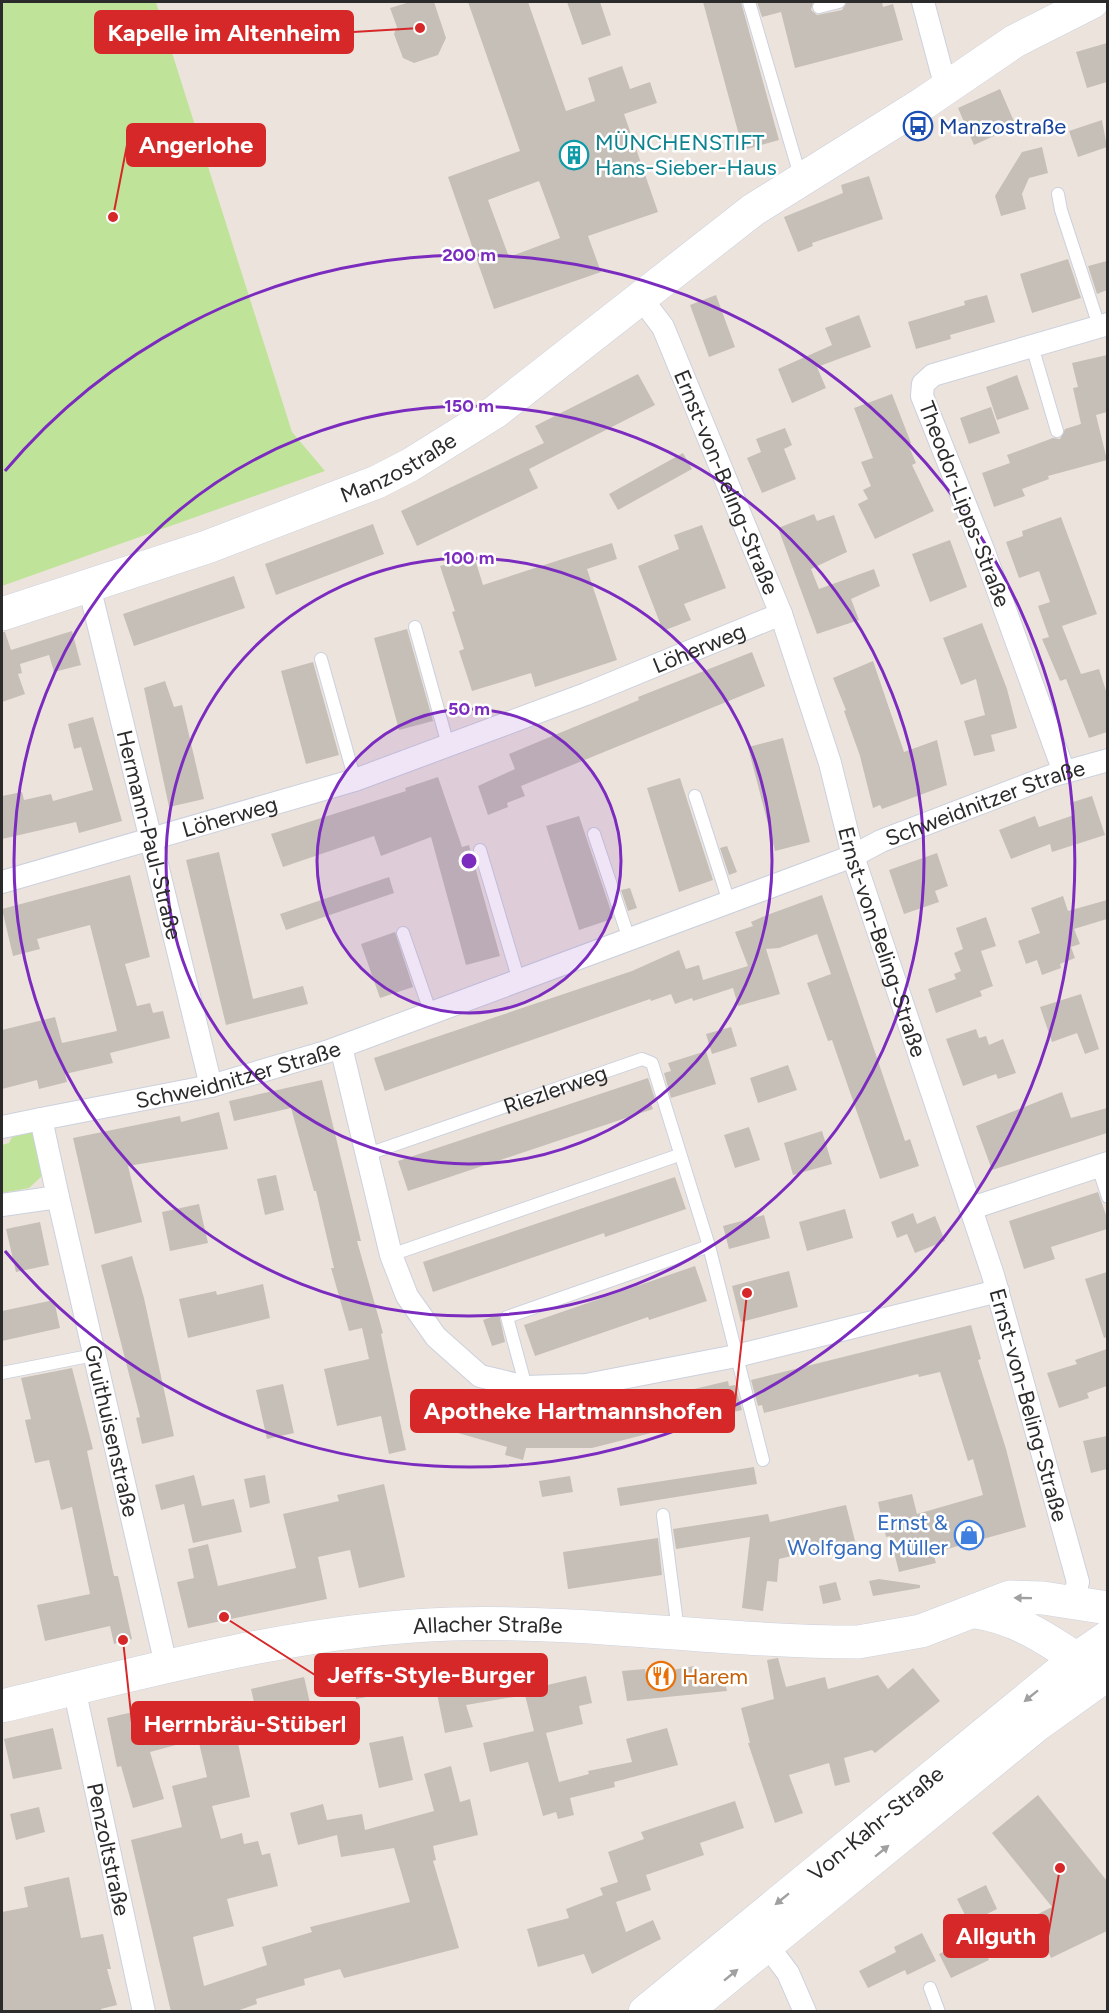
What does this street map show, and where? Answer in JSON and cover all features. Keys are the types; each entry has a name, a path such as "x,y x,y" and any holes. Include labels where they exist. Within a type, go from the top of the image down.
{"street":[{"path":"923,2 946,88"},
{"name":"Manzostraße","path":"2,614 207,547 376,482 410,465 495,412 753,210 1015,42 1092,2"},
{"name":"Ernst-von-Beling-Straße","path":"642,298 663,327 781,614 830,763 853,856 998,1291 1078,1582 1072,1602"},
{"name":"Theodor-Lipps-Straße","path":"1064,772 984,552 922,396 923,384 933,375 1103,325"},
{"name":"Hermann-Paul-Straße","path":"89,585 211,1086"},
{"name":"Löherweg","path":"2,882 152,841 355,780 586,694 781,614"},
{"name":"Schweidnitzer Straße","path":"2,1126 211,1086 342,1047 853,856 881,841 1064,772 1107,760"},
{"path":"342,1047 392,1255 407,1296 436,1337 480,1376 526,1387 586,1385 736,1356 998,1291"},
{"name":"Gruithuisenstraße","path":"41,1119 166,1665"},
{"path":"972,1208 1103,1165"},
{"path":"2,1205 58,1197"},
{"name":"Allacher Straße","path":"2,1706 166,1665 251,1647 325,1636 450,1624 858,1642 921,1631 976,1612 993,1602 1010,1598 1072,1602 1107,1608"},
{"path":"976,1612 995,1615 1026,1626 1076,1659 1106,1675"},
{"name":"Von-Kahr-Straße","path":"645,2012 1076,1659 1107,1637"},
{"name":"Von-Kahr-Straße","path":"685,2012 1038,1724 1106,1675"},
{"name":"Penzoltstraße","path":"74,1688 144,2012"},
{"path":"767,1945 788,1973 805,2012"}],"lane":[{"path":"749,2 801,180"},
{"path":"819,7 839,2"},
{"path":"1058,194 1061,210 1103,325"},
{"path":"1032,346 1058,431"},
{"path":"415,627 448,745"},
{"path":"321,659 355,780"},
{"path":"694,796 729,902"},
{"path":"594,834 629,939"},
{"path":"480,850 519,981"},
{"path":"403,933 431,1014"},
{"name":"Riezlerweg","path":"368,1154 642,1059 652,1063 709,1246 763,1460"},
{"path":"392,1255 679,1155"},
{"path":"1103,1165 1107,1197"},
{"path":"526,1387 507,1317 709,1246"},
{"path":"2,1373 94,1355"},
{"path":"663,1515 678,1635"},
{"path":"930,1988 939,2012"}],"green space":[{"path":"2,2 156,2 292,432 325,471 2,586"},
{"path":"33,1132 43,1168 41,1177 29,1188 2,1193 2,1145 9,1143 12,1137"}],"building":[{"path":"410,2 434,2 446,38 438,55 414,63 403,58 394,34 397,27 390,8"},
{"name":"MÜNCHENSTIFT Hans-Sieber-Haus","path":"468,2 528,2 566,111 595,101 588,78 622,66 630,89 650,82 657,103 624,114 658,212 588,236 601,272 494,309 448,177 520,151","holes":["539,181 560,238 509,257 488,200"]},
{"path":"567,2 600,2 611,35 582,45"},
{"path":"703,2 741,2 779,140 743,150"},
{"path":"757,2 813,2 811,10 817,15 842,10 847,2 882,2 883,7 893,4 903,40 795,68 781,12 762,17"},
{"path":"1107,43 1107,82 1087,88 1076,52"},
{"path":"1000,89 1016,126 974,145 958,108"},
{"path":"1102,120 1107,147 1078,157 1069,131"},
{"path":"1042,147 1048,173 1029,178 1022,194 1026,209 1001,216 995,196 1022,152"},
{"path":"869,176 883,219 812,243 813,246 798,252 784,217 843,193 841,185"},
{"path":"1068,259 1081,298 1032,313 1020,274"},
{"path":"1107,261 1107,290 1097,294 1088,266"},
{"path":"716,295 735,347 709,357 690,305"},
{"path":"987,295 995,322 950,335 951,339 916,349 908,322 965,305 964,301"},
{"path":"859,315 871,347 817,367 826,388 792,403 778,369 832,345 825,328"},
{"path":"1107,355 1107,412 1096,415 1107,460 1048,476 1049,479 1022,489 1025,496 994,507 982,473 1010,463 1007,455 1053,438 1060,439 1065,429 1081,424 1073,388 1078,387 1072,363"},
{"path":"638,374 655,405 529,469 538,488 417,546 401,511 544,443 535,426"},
{"path":"1017,375 1029,409 997,420 986,387"},
{"path":"892,394 911,443 908,444 916,463 912,465 934,511 875,539 858,504 868,499 863,490 871,486 861,462 873,458 854,408"},
{"path":"991,407 1000,433 969,444 960,418"},
{"path":"785,428 792,445 784,449 796,479 762,493 747,458 761,452 756,439"},
{"path":"683,453 692,469 618,510 609,494"},
{"path":"814,514 817,521 834,515 847,552 811,569 819,589 874,569 880,586 851,599 859,620 817,634 778,528"},
{"path":"1061,517 1097,614 1062,626 1081,674 1099,669 1107,694 1107,732 1089,738 1066,679 1060,681 1042,639 1049,637 1038,606 1050,602 1039,571 1019,578 1006,542 1023,536 1022,531"},
{"path":"373,524 384,554 276,595 265,564"},
{"path":"702,525 726,588 684,604 691,620 663,631 638,566 679,549 674,535"},
{"path":"950,540 967,587 930,602 912,554"},
{"path":"612,543 617,559 587,569 617,660 535,687 531,673 472,691 459,651 464,649 452,612 455,611 440,566 474,556 483,585"},
{"path":"234,576 245,608 134,646 123,614"},
{"path":"982,623 1007,689 1017,728 991,735 995,751 974,756 964,721 985,715 976,679 961,685 943,638"},
{"path":"407,629 433,721 399,730 374,638"},
{"path":"72,631 81,665 54,672 49,655 20,664 22,673 18,674 25,694 2,702 2,632 5,632 11,650"},
{"path":"752,652 765,686 521,786 525,796 507,803 508,807 488,815 478,786 515,769 509,754 639,700 638,697"},
{"path":"873,661 904,752 937,740 947,785 882,809 880,805 873,808 860,756 844,711 846,710 833,678"},
{"path":"313,662 339,755 306,764 281,671"},
{"path":"165,681 174,707 182,705 204,799 169,807 144,688"},
{"path":"93,717 122,821 79,833 76,822 2,839 2,796 22,792 24,800 51,794 53,801 93,790 81,747 74,749 68,724"},
{"path":"783,738 810,842 775,851 748,747"},
{"path":"438,777 462,847 469,845 500,956 466,965 431,837 381,856 374,836 283,867 271,834 406,791 405,788"},
{"path":"680,778 713,880 679,892 647,788"},
{"path":"1092,796 1105,835 1052,852 1050,844 1011,859 999,830 1035,816 1039,827 1074,815 1070,803"},
{"path":"579,816 613,917 579,930 546,826"},
{"path":"727,846 737,872 729,875 720,848"},
{"path":"219,852 253,999 303,986 308,1004 226,1025 186,860"},
{"path":"937,853 948,886 935,891 939,902 904,914 889,870"},
{"path":"130,875 150,957 125,964 137,1006 150,1003 153,1013 163,1011 170,1038 110,1053 113,1063 65,1074 67,1082 39,1089 37,1080 2,1089 2,1030 55,1017 62,1043 117,1031 90,925 37,939 40,949 13,956 2,909"},
{"path":"389,877 394,893 286,930 280,914"},
{"path":"630,888 637,908 628,911 621,890"},
{"path":"822,895 905,1141 910,1139 919,1166 880,1179 832,1040 828,1041 807,983 831,974 817,934 779,948 766,949 780,994 738,1006 733,988 693,1001 692,998 675,1004 671,994 651,1001 650,999 385,1091 374,1058 632,971 679,950 686,969 699,965 703,980 748,966 735,932 753,926 751,922 767,915"},
{"path":"1063,896 1068,911 1107,900 1107,919 1074,929 1080,944 1071,947 1075,958 1060,964 1061,968 1042,975 1037,960 1026,964 1018,941 1040,933 1031,908"},
{"path":"986,917 996,946 981,951 993,986 980,991 982,996 936,1013 928,989 956,979 954,974 961,971 954,953 963,949 956,928"},
{"path":"395,932 413,987 380,998 361,944"},
{"path":"1081,994 1099,1049 1085,1054 1077,1033 1052,1042 1040,1007"},
{"path":"731,1027 737,1046 712,1054 706,1034"},
{"path":"976,1029 979,1038 986,1036 989,1045 1003,1039 1016,1073 998,1079 996,1074 963,1086 946,1039"},
{"path":"706,1051 716,1084 671,1098 664,1073 671,1071 668,1063"},
{"path":"788,1065 797,1090 758,1103 750,1078"},
{"path":"648,1078 656,1102 651,1104 653,1109 408,1191 398,1161"},
{"path":"322,1080 361,1241 357,1241 383,1333 381,1334 406,1450 389,1454 381,1416 337,1426 324,1369 369,1359 362,1328 349,1331 331,1268 334,1268 316,1191 314,1191 291,1108 234,1121 229,1101"},
{"path":"1062,1092 1071,1118 1107,1108 1107,1133 992,1170 976,1126"},
{"path":"219,1112 228,1149 128,1166 142,1222 95,1234 73,1138 180,1116 181,1122"},
{"path":"749,1127 760,1160 735,1168 724,1135"},
{"path":"822,1131 832,1164 793,1175 784,1143"},
{"path":"276,1175 284,1210 265,1215 257,1179"},
{"path":"675,1177 686,1209 605,1237 604,1233 433,1292 423,1262"},
{"path":"1098,1192 1107,1218 1107,1229 1051,1247 1055,1259 1024,1269 1009,1221"},
{"path":"199,1204 208,1243 170,1251 162,1212"},
{"path":"845,1209 853,1238 807,1251 799,1222"},
{"path":"913,1213 917,1224 935,1216 945,1241 915,1253 907,1234 897,1238 891,1222"},
{"path":"764,1215 770,1238 729,1249 723,1226"},
{"path":"40,1222 49,1265 16,1272 6,1229"},
{"path":"132,1256 144,1298 174,1436 142,1444 136,1418 140,1417 101,1265"},
{"path":"695,1266 707,1301 649,1320 648,1317 535,1356 524,1325"},
{"path":"789,1271 798,1307 741,1322 732,1286"},
{"path":"1107,1272 1107,1337 1104,1338 1085,1279"},
{"path":"263,1284 270,1318 188,1338 179,1299 216,1291 217,1295"},
{"path":"54,1300 60,1328 2,1341 2,1311"},
{"path":"499,1314 505,1342 492,1346 483,1320"},
{"path":"971,1325 981,1359 978,1360 1006,1449 1026,1527 933,1553 936,1563 899,1572 890,1536 886,1537 878,1502 912,1494 917,1514 983,1495 973,1459 968,1461 940,1372 919,1377 918,1374 764,1413 762,1405 758,1406 751,1380"},
{"path":"1107,1349 1107,1386 1087,1393 1089,1398 1059,1408 1047,1373 1077,1364 1075,1360"},
{"path":"72,1368 93,1449 87,1451 114,1576 118,1576 132,1639 114,1644 110,1626 45,1641 37,1605 90,1594 72,1507 61,1510 49,1460 35,1463 25,1420 31,1419 21,1378"},
{"path":"728,1381 729,1386 735,1385 742,1410 592,1448 526,1448 523,1460 505,1455 507,1447 437,1427 447,1394 540,1421 540,1414 588,1414"},
{"path":"283,1384 294,1433 267,1439 256,1390"},
{"path":"1107,1436 1107,1469 1091,1473 1083,1441"},
{"path":"754,1467 757,1484 620,1506 617,1488"},
{"path":"194,1475 202,1506 234,1499 242,1532 193,1543 184,1504 161,1510 155,1485"},
{"path":"265,1475 270,1503 250,1508 244,1479"},
{"path":"570,1476 573,1492 542,1497 539,1481"},
{"path":"384,1484 405,1577 359,1588 350,1550 318,1557 327,1599 188,1628 177,1582 194,1578 188,1549 208,1544 218,1586 296,1568 283,1514 339,1501 337,1495"},
{"path":"846,1505 855,1541 779,1559 777,1582 767,1581 763,1611 742,1608 750,1537 676,1549 673,1529 768,1514 770,1522"},
{"path":"658,1538 662,1575 568,1589 563,1552"},
{"path":"879,1579 920,1585 920,1588 873,1596 869,1581"},
{"path":"836,1582 841,1600 823,1604 819,1586"},
{"path":"440,1655 444,1680 526,1667 530,1689 586,1676 592,1703 579,1706 583,1724 546,1733 559,1782 589,1774 588,1771 632,1762 626,1739 667,1728 678,1765 614,1782 615,1787 570,1798 574,1815 558,1819 556,1812 543,1816 528,1762 490,1772 483,1743 534,1731 525,1695 466,1705 473,1727 445,1733 435,1684 356,1699 351,1666 386,1660 387,1665"},
{"path":"778,1658 786,1687 825,1677 828,1689 878,1675 888,1689 913,1668 940,1701 875,1753 872,1750 844,1758 850,1782 835,1786 829,1763 789,1775 803,1813 775,1823 748,1743 750,1743 741,1708 774,1699 767,1660"},
{"path":"694,1666 695,1681 723,1674 727,1691 627,1701 622,1671 645,1669 646,1675"},
{"path":"304,1677 310,1703 257,1715 251,1689"},
{"path":"133,1712 137,1730 181,1719 187,1742 150,1752 164,1799 133,1808 121,1766 117,1767 107,1718"},
{"path":"232,1717 250,1797 212,1806 221,1839 242,1833 244,1844 258,1841 262,1855 270,1853 278,1886 227,1899 234,1926 193,1937 204,1986 267,1965 262,1947 312,1932 310,1927 410,1902 394,1848 341,1857 337,1835 298,1845 290,1813 323,1804 327,1820 362,1814 365,1830 434,1811 424,1774 451,1766 460,1802 470,1799 478,1835 433,1846 436,1860 433,1861 459,1948 344,1978 340,1969 304,1979 305,1985 256,1999 257,2004 234,2012 171,2012 131,1840 182,1827 172,1786 207,1777 195,1726"},
{"path":"53,1728 62,1769 13,1779 4,1739"},
{"path":"403,1736 413,1780 379,1788 369,1743"},
{"path":"1038,1795 1107,1881 1107,1931 1051,1958 1032,1917 1052,1907 992,1833"},
{"path":"735,1801 744,1828 700,1843 704,1855 646,1875 651,1890 616,1902 626,1932 653,1920 661,1939 592,1974 584,1954 538,1967 527,1929 569,1918 566,1909 603,1895 600,1888 618,1882 608,1852 644,1839 641,1832"},
{"path":"39,1807 45,1832 16,1840 10,1814"},
{"path":"69,1877 81,1938 103,1934 111,1969 107,1969 117,2005 101,2009 102,2012 2,2012 2,1912 28,1907 24,1887"},
{"path":"986,1885 997,1909 969,1923 957,1899"},
{"path":"922,1933 936,1961 907,1975 905,1970 868,1988 859,1971 896,1952 894,1947"},
{"path":"977,1935 989,1960 951,1978 939,1954"}],"place":[{"name":"Kapelle im Altenheim","path":"420,28"},
{"name":"Manzostraße","path":"918,126"},
{"name":"MÜNCHENSTIFT Hans-Sieber-Haus","path":"574,155"},
{"name":"Angerlohe","path":"113,217"},
{"name":"Apotheke Hartmannshofen","path":"747,1293"},
{"name":"Ernst & Wolfgang Müller","path":"969,1535"},
{"name":"Jeffs-Style-Burger","path":"224,1617"},
{"name":"Herrnbräu-Stüberl","path":"123,1640"},
{"name":"Harem","path":"661,1676"},
{"name":"Allguth","path":"1060,1868"}]}
